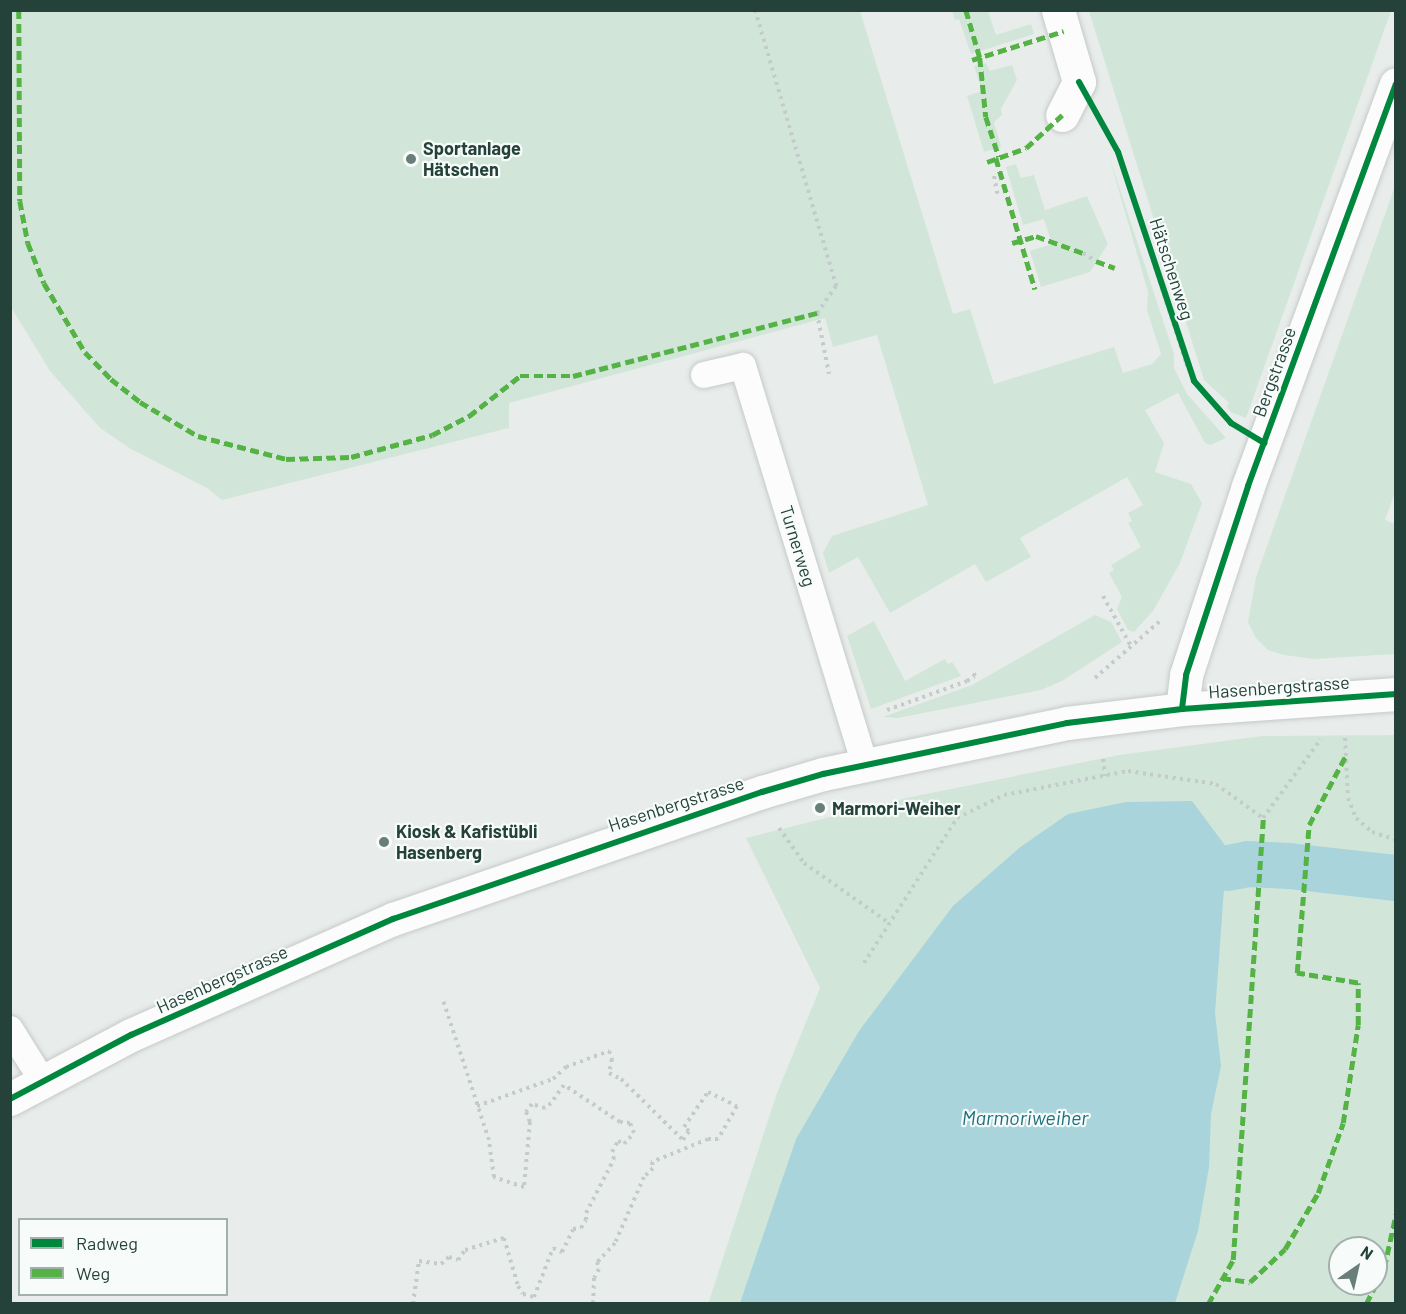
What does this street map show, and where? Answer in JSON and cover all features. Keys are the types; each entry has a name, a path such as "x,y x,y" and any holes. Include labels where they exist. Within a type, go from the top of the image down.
{"street":[{"path":"1058,10 1078,82 1062,115"},
{"name":"Bergstrasse","path":"1182,709 1186,675 1201,625 1264,443 1395,84"},
{"name":"Hasenbergstrasse","path":"10,1099 42,1080 131,1035 393,919 762,792 865,765 1097,719 1182,709 1395,694"}],"lane":[{"name":"Turnerweg","path":"704,375 743,366 865,765"},
{"path":"10,1029 42,1080"}],"path":[{"path":"755,10 836,286 817,313 829,374"},
{"path":"994,176 998,196"},
{"path":"1083,253 1096,261"},
{"path":"1103,596 1131,646"},
{"path":"1097,719 1092,681 1162,619 1201,625"},
{"path":"852,721 967,681 975,676 972,670"},
{"path":"864,963 957,818 1004,795 1128,771 1216,784 1263,818 1322,738 1345,735 1348,798 1356,818 1372,832 1395,840"},
{"path":"762,792 791,849 804,863 889,923"},
{"path":"413,1304 419,1261 441,1264 448,1257 458,1260 465,1250 504,1238 518,1286 524,1294 534,1297 554,1248 562,1252 573,1229 581,1228 586,1220 586,1213 614,1159 612,1152 618,1141 624,1144 634,1132 630,1123 620,1122 564,1085 545,1108 532,1104 526,1112 530,1122 524,1187 494,1177 494,1161 443,1000"},
{"path":"477,1106 553,1079 566,1067 609,1051 612,1059 609,1073 621,1079 683,1140 689,1131 684,1127 708,1092 736,1106 718,1139 708,1139 652,1162 653,1168 644,1177 615,1243 597,1262 593,1304"}],"green space":[{"name":"Sportanlage Hätschen","path":"11,10 860,11 953,314 970,309 994,384 1114,347 1123,373 1152,364 1161,354 1147,310 1148,292 1108,153 1174,354 1174,368 1187,394 1226,438 1210,445 1205,443 1178,393 1145,410 1164,443 1155,472 1191,484 1202,503 1180,563 1153,611 1134,632 1128,630 1117,609 1122,597 1109,573 1114,570 1111,565 1141,547 1128,523 1132,521 1128,513 1143,505 1127,477 1020,538 1031,557 986,582 975,564 890,613 858,557 829,573 823,553 832,536 928,505 877,335 833,347 825,318 509,403 509,428 222,500 207,488 131,449 100,428 50,371 11,307"},
{"path":"952,11 988,11 996,35 1031,24 1034,34 971,54 959,19 955,20"},
{"path":"1089,11 1391,11 1246,418 1231,412 1227,407 1229,403 1204,380"},
{"path":"986,63 990,71 1012,65 1017,80 1001,109 1002,115 994,122 1001,147 984,152 967,96 982,91 974,66"},
{"path":"1016,164 1021,178 1034,175 1045,210 1087,196 1108,244 1090,272 1041,287 1030,251 1052,244 1044,219 1023,225 1006,167"},
{"path":"1395,186 1396,490 1385,520 1395,524 1395,654 1315,659 1284,655 1268,650 1256,638 1248,622 1256,577"},
{"path":"1095,615 1111,622 1122,642 1062,681 1041,690 898,718 883,717 972,685"},
{"path":"874,621 905,681 945,659 948,664 952,662 961,676 871,709 847,636"},
{"path":"1395,735 1395,1303 708,1304 777,1093 820,988 746,838 906,798 1119,755 1262,736"}],"water":[{"name":"Marmoriweiher","path":"1192,801 1227,848 1215,1013 1221,1066 1211,1114 1209,1167 1198,1231 1175,1303 740,1303 796,1139 859,1031 953,906 1019,848 1068,814 1126,802"}],"waterway":[{"path":"1228,868 1249,864 1289,866 1396,878"}],"marked path":[{"path":"19,10 20,201 28,243 44,283 85,352 111,379 140,402 198,436 286,459 351,457 432,435 469,416 520,376 573,376 817,313"},
{"path":"966,10 980,58 986,117 999,157"},
{"path":"972,60 1064,31"},
{"path":"987,162 1026,148 1062,115"},
{"path":"996,158 1035,289"},
{"path":"1012,243 1036,236 1083,253"},
{"path":"1096,261 1115,268"},
{"path":"1222,1278 1250,1282 1285,1249 1318,1193 1343,1123 1358,1025 1358,983 1297,973 1309,825 1345,757"},
{"path":"1208,1304 1233,1260 1263,818"},
{"path":"1366,1304 1384,1268 1396,1214"}],"cycle path":[{"name":"Hätschenweg","path":"1079,82 1118,152 1194,381 1231,423 1264,443"},
{"path":"1182,709 1186,675 1248,486 1396,84"},
{"path":"10,1099 131,1035 393,919 762,792 823,774 1067,723 1182,709 1396,694"}],"place":[{"name":"Sportanlage Hätschen","path":"411,159"},
{"name":"Marmori-Weiher","path":"820,808"},
{"name":"Kiosk & Kafistübli Hasenberg","path":"384,842"}]}
